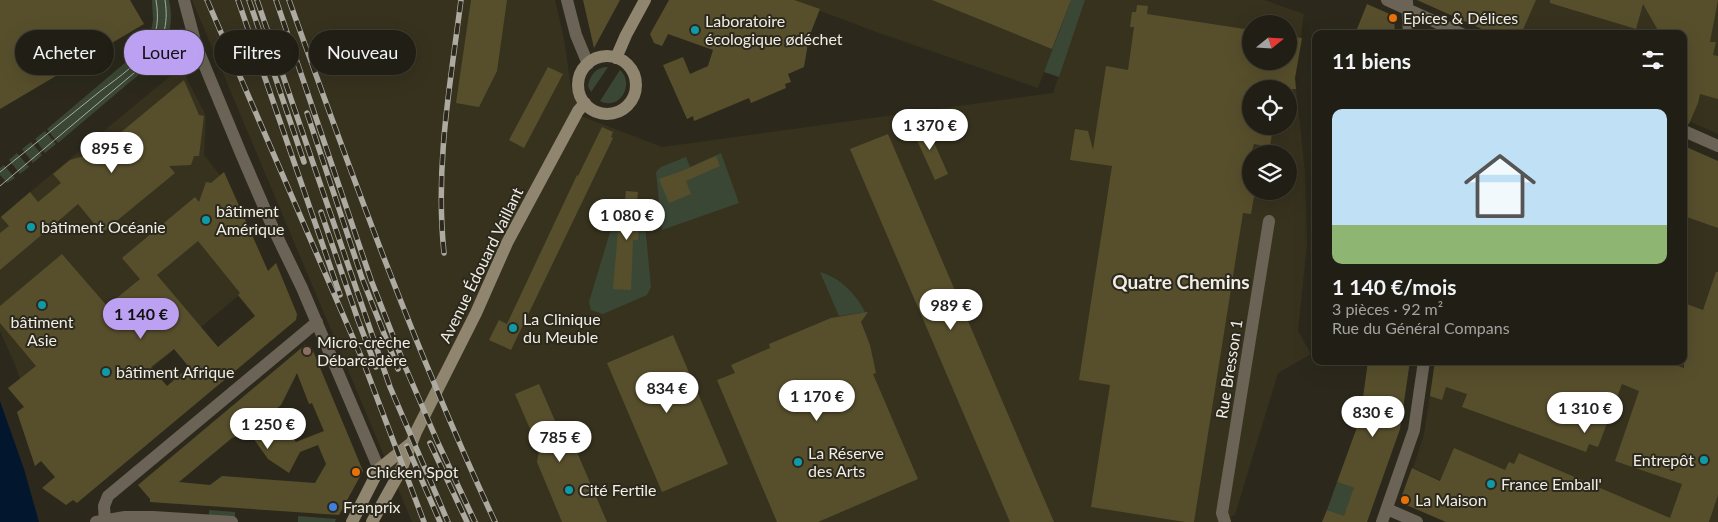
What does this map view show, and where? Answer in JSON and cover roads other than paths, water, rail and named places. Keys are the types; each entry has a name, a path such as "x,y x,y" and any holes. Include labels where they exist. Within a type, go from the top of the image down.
{"main road":[{"path":"616,58 645,0"},
{"path":"602,57 616,58 628,65 635,77 636,91 632,101 624,109 610,114 595,111 585,103 581,96 579,84 582,73 588,64 602,57"},
{"name":"Avenue Édouard Vaillant","path":"372,522 402,470 410,444 493,276 507,243 578,112 585,103"},
{"name":"Avenue Édouard Vaillant","path":"352,522 379,469 410,444"}],"street":[{"path":"184,0 196,45 242,156 317,322 379,469"},
{"path":"568,0 576,35 588,64"},
{"path":"1387,0 1407,5 1454,30"},
{"path":"1407,5 1409,30"},
{"path":"1687,132 1718,146"},
{"name":"Rue Bresson 1","path":"1225,522 1222,513 1269,221"},
{"path":"232,522 125,517 102,522 104,506 108,496 317,322"},
{"path":"1382,522 1414,430 1423,365"},
{"path":"1387,509 1417,522"}],"water":[{"path":"0,401 24,469 39,522 0,522"}],"tram line":[{"path":"0,172 143,55 156,31 156,0"},
{"path":"0,186 147,62 153,55 164,33 166,18 165,0"}],"railway":[{"path":"207,0 363,361 424,522"},
{"path":"238,0 340,295"},
{"path":"249,0 304,162"},
{"path":"257,0 390,387 448,522"},
{"path":"276,0 371,280 404,364 475,522"},
{"path":"289,0 361,198 412,329 495,522"},
{"path":"444,253 441,188 445,126 461,0"},
{"path":"307,113 362,278 398,369"},
{"path":"321,212 376,367"},
{"path":"430,443 467,522"},
{"path":"407,446 440,522"}],"place":[{"name":"Epices & Délices","path":"1393,18"},
{"name":"Laboratoire écologique ødéchet","path":"695,30"},
{"name":"bâtiment Amérique","path":"206,220"},
{"name":"bâtiment Océanie","path":"31,227"},
{"name":"bâtiment Asie","path":"42,305"},
{"name":"La Clinique du Meuble","path":"513,328"},
{"name":"Micro-crèche Débarcadère","path":"307,351"},
{"name":"bâtiment Afrique","path":"106,372"},
{"name":"Entrepôt","path":"1704,460"},
{"name":"La Réserve des Arts","path":"798,462"},
{"name":"Chicken Spot","path":"356,472"},
{"name":"France Emball'","path":"1491,484"},
{"name":"Cité Fertile","path":"569,490"},
{"name":"La Maison","path":"1405,500"},
{"name":"Franprix","path":"333,507"}],"district":[{"name":"Quatre Chemins","path":"1181,282"}]}
